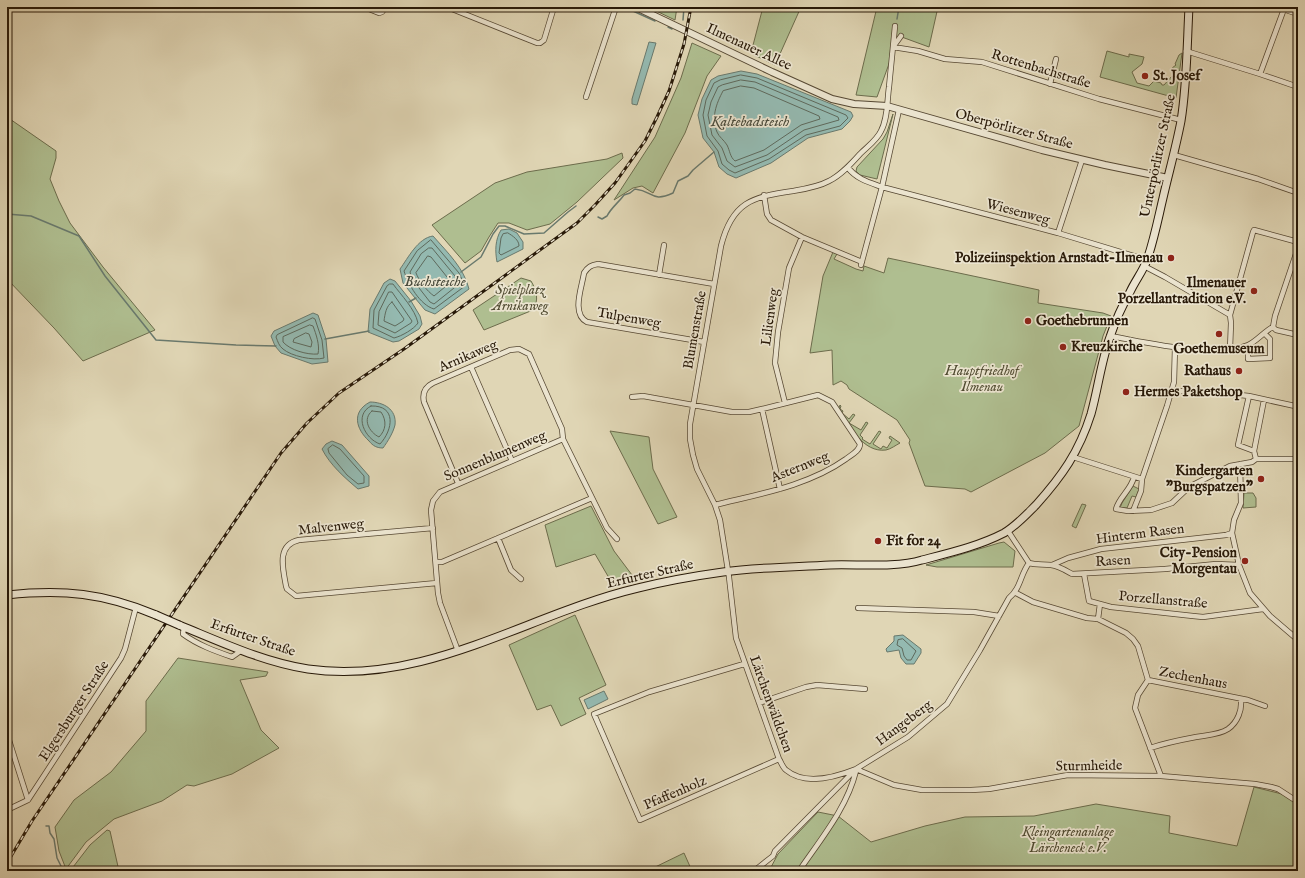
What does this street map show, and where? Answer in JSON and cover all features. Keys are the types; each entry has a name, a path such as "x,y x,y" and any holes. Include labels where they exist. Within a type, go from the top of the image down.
{"main road":[{"name":"Unterpörlitzer Straße","path":"1146,263 1174,155 1181,120 1184,97 1189,7"},
{"name":"Erfurter Straße","path":"7,595 36,592 76,594 105,598 136,607 242,650 288,665 308,669 358,672 397,667 458,651 586,604 636,588 673,580 728,571 753,569 917,562 983,542 1008,531 1026,515 1046,493 1073,457 1082,438 1091,412 1110,336 1131,290 1146,263"}],"street":[{"path":"364,7 379,13 386,7"},
{"path":"447,7 540,43 544,40 554,7"},
{"path":"586,97 616,7"},
{"name":"Ilmenauer Allee","path":"636,7 832,99 854,104"},
{"path":"1277,7 1298,14"},
{"path":"1260,74 1284,9"},
{"path":"887,106 895,26"},
{"path":"893,47 900,36"},
{"name":"Rottenbachstraße","path":"893,47 918,51 945,59 982,62 1099,99 1181,120"},
{"path":"1186,51 1298,87"},
{"path":"1050,84 1056,59"},
{"name":"Oberpörlitzer Straße","path":"854,104 887,106 1035,148 1082,160 1168,178"},
{"name":"Blumenstraße","path":"728,571 720,520 715,505 702,480 693,455 690,439 690,424 693,405 724,233 736,212 755,198 817,186 829,181 848,168 881,132 887,106"},
{"path":"764,196 769,218 802,237 861,264 882,187 899,110"},
{"path":"1174,155 1258,179 1298,193"},
{"path":"1058,233 1082,160"},
{"path":"848,168 853,174 862,180 882,187"},
{"name":"Wiesenweg","path":"882,187 1058,233 1146,263 1165,277 1230,315"},
{"path":"1230,349 1230,315 1254,230 1298,242"},
{"name":"Lilienweg","path":"786,403 775,363 777,340 789,268 802,237"},
{"path":"659,275 664,245"},
{"path":"1273,328 1275,316 1298,248"},
{"name":"Tulpenweg","path":"704,342 587,322 583,320 580,316 578,308 584,273 590,266 598,264 714,284"},
{"path":"1110,336 1175,347 1214,350 1230,349 1248,345 1265,334 1269,328 1298,336"},
{"path":"1248,345 1248,359 1270,358 1270,339 1265,334"},
{"path":"1133,511 1141,491 1142,479 1168,406 1174,382 1175,347"},
{"name":"Arnikaweg","path":"458,484 424,402 423,396 428,386 510,350 519,349 529,354 562,429 563,440"},
{"path":"471,367 512,461"},
{"path":"1171,391 1215,392 1249,396 1295,406 1298,405"},
{"name":"Asternweg","path":"715,505 780,489 807,480 832,469 856,452 860,447 858,441 832,402 818,395 786,403"},
{"path":"632,397 644,396 732,412 749,412 786,403"},
{"path":"1249,396 1238,445 1254,451"},
{"path":"1256,459 1254,451 1264,400"},
{"path":"762,409 780,489"},
{"name":"Sonnenblumenweg","path":"458,651 440,603 437,583 431,510 433,501 440,492 563,440 607,528 617,539"},
{"path":"1073,457 1142,479"},
{"path":"1134,477 1133,483 1117,503 1116,509 1133,511 1151,510 1172,503 1189,487 1230,466 1252,462 1256,459 1298,459"},
{"path":"1240,464 1241,503 1234,520 1232,533 1239,565 1250,593 1270,616 1298,640"},
{"path":"436,562 442,562 592,498"},
{"name":"Malvenweg","path":"433,528 293,542 285,548 282,553 286,586 296,596 437,583"},
{"path":"1008,531 1029,563"},
{"name":"Hinterm Rasen","path":"1052,565 1068,558 1101,549 1226,535 1232,533"},
{"path":"498,538 511,570 521,578"},
{"name":"Rasen","path":"1029,563 1034,565 1052,565 1060,567 1072,574 1165,569 1216,564 1239,565"},
{"name":"Hangeberg","path":"754,871 773,856 774,851 856,769 908,737 947,704 980,650 1009,598 1016,593 1024,570 1029,563"},
{"name":"Lärchenwäldchen","path":"728,571 736,638 744,664 780,759 786,770 802,778 821,778 840,776 856,769"},
{"name":"Porzellanstraße","path":"1084,574 1089,601 1111,607 1203,617 1263,609"},
{"path":"1016,593 1033,602 1098,620 1126,633 1138,646 1148,680"},
{"path":"1098,620 1100,604"},
{"name":"Elgersburger Straße","path":"28,800 121,658 125,649 136,607"},
{"path":"858,608 974,612 999,616"},
{"name":"Pfaffenholz","path":"744,664 649,692 594,714 640,820 780,759"},
{"name":"Zechenhaus","path":"1161,776 1135,708 1138,695 1148,680 1241,699 1265,706"},
{"path":"759,703 806,687 818,685 865,690"},
{"path":"1150,748 1169,742 1220,732 1228,729 1239,716 1242,706 1241,699"},
{"path":"7,734 28,800 7,810"},
{"path":"799,871 838,814 851,788 856,769"},
{"name":"Sturmheide","path":"856,769 871,774 894,785 909,789 933,791 989,789 1068,775 1161,776 1255,784 1271,787 1278,789 1298,802"}],"green space":[{"path":"648,7 677,7 675,20"},
{"path":"763,7 801,7 775,65 754,55 752,49"},
{"path":"877,7 938,7 929,47 899,36 877,97 856,95"},
{"path":"692,43 721,56 707,76 685,133 653,193 642,186 633,188 614,200 655,137 681,78"},
{"path":"1107,51 1129,57 1129,54 1144,57 1142,64 1132,72 1137,83 1149,86 1154,81 1164,85 1172,76 1174,76 1175,72 1173,72 1172,68 1176,65 1175,64 1179,55 1182,53 1176,98 1100,77"},
{"path":"893,114 877,179 860,175 856,171 857,167 883,139"},
{"path":"7,117 56,151 56,158 50,179 70,223 103,267 155,330 83,361 7,279"},
{"path":"622,153 623,158 577,202 550,224 527,230 509,223 498,223 481,251 465,263 432,225 495,183 527,172 607,159"},
{"name":"Hauptfriedhof Ilmenau","path":"833,252 837,254 834,259 863,271 864,266 884,273 888,258 1039,290 1038,303 1103,313 1111,316 1103,336 1079,426 1045,453 971,492 965,489 925,486 909,443 910,440 897,420 849,389 847,385 841,381 833,385 832,350 810,353 823,276"},
{"name":"Spielplatz Arnikaweg","path":"521,278 531,281 535,288 537,299 533,310 484,330 473,310"},
{"path":"840,405 840,409 843,411 842,413 849,419 853,414 855,415 849,423 861,430 866,422 868,423 860,435 863,438 862,439 870,444 879,431 881,432 873,444 881,449 883,446 887,448 892,440 889,438 890,436 900,443 886,450 878,450 870,447 864,443 852,430 838,410"},
{"path":"610,431 649,437 653,469 677,517 658,524"},
{"path":"1133,486 1139,489 1136,497 1132,496 1127,508 1120,508 1122,503"},
{"path":"1244,493 1253,493 1256,498 1256,507 1243,508"},
{"path":"1082,504 1086,505 1076,528 1072,526"},
{"path":"591,506 614,551 632,575 612,583 595,554 556,567 545,525"},
{"path":"1004,542 1015,551 1013,567 937,567 926,565 999,543"},
{"path":"575,615 606,685 579,698 586,714 561,726 551,705 537,710 509,645"},
{"path":"178,658 268,672 266,676 240,680 261,730 279,748 232,774 194,786 187,785 162,801 114,819 86,842 66,869 59,851 55,827 74,800 111,772 146,731 146,701"},
{"name":"Kleingartenanlage Lärcheneck e.V.","path":"1254,787 1282,794 1298,804 1298,871 769,871 778,854 818,812 838,816 871,842 925,826 965,817 1034,816 1096,804 1170,816 1169,833 1237,846"},
{"path":"107,830 110,831 119,871 70,871 90,845"},
{"path":"684,853 692,871 647,871"}],"water":[{"path":"649,42 656,43 637,105 632,104 632,99"},
{"name":"Kaltebadsteich","path":"741,71 757,74 851,112 853,116 842,129 808,138 771,163 736,178 727,174 719,167 714,152 703,138 698,115 702,99 711,80 718,76"},
{"path":"509,229 517,233 523,242 523,249 497,262 496,250 498,238 501,230"},
{"name":"Buchsteiche","path":"433,236 459,267 467,281 469,289 435,314 425,310 403,283 400,269 418,244"},
{"path":"390,279 395,281 411,301 420,316 422,324 419,329 399,341 393,342 368,332 370,309 384,283"},
{"path":"313,313 318,315 326,339 328,362 312,364 281,353 275,346 271,336 274,331"},
{"path":"370,402 384,405 394,415 394,428 383,448 372,444 361,431 359,426 358,416 360,411"},
{"path":"332,441 342,445 369,476 369,486 358,489 333,466 322,449 326,444"},
{"path":"903,635 921,649 921,653 914,664 906,664 901,658 899,650 887,652 886,649 894,641 894,636"},
{"path":"604,691 608,699 588,709 584,700"}],"waterway":[{"path":"683,20 684,7"},
{"path":"897,19 899,7"},
{"path":"633,11 655,21"},
{"path":"668,27 672,29"},
{"path":"598,217 602,219 607,216 624,195 635,189 641,190 656,197 666,196 673,193 678,181 688,176 714,152"},
{"path":"461,272 481,257 499,226 505,226 524,234 544,233 576,206"},
{"path":"7,214 31,216 79,236 105,276 156,340 276,346"},
{"path":"409,302 416,298"},
{"path":"325,339 369,331"},
{"path":"46,826 49,826 50,833 54,839 61,871"}],"railway":[{"path":"7,863 32,821 281,453 307,423 339,393 404,349 577,223 615,183 645,141 669,91 684,44 691,7"}],"place":[{"name":"St. Josef","path":"1145,76"},
{"name":"Polizeiinspektion Arnstadt-Ilmenau","path":"1171,258"},
{"name":"Ilmenauer Porzellantradition e.V.","path":"1254,291"},
{"name":"Goethebrunnen","path":"1028,321"},
{"name":"Goethemuseum","path":"1219,334"},
{"name":"Kreuzkirche","path":"1063,347"},
{"name":"Rathaus","path":"1239,371"},
{"name":"Hermes Paketshop","path":"1126,392"},
{"name":"Kindergarten \"Burgspatzen\"","path":"1261,479"},
{"name":"Fit for 24","path":"878,541"},
{"name":"City-Pension Morgentau","path":"1245,561"}]}
